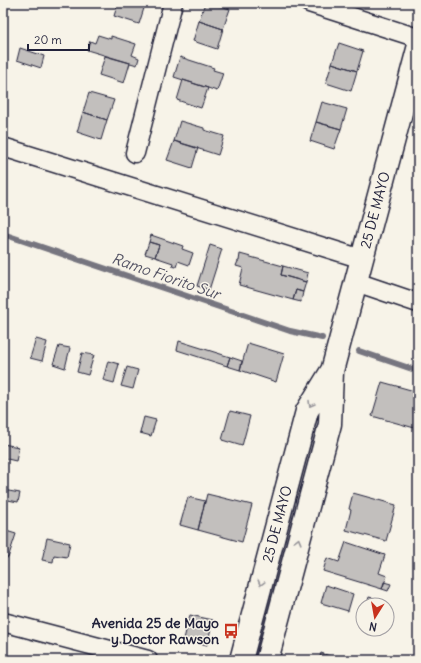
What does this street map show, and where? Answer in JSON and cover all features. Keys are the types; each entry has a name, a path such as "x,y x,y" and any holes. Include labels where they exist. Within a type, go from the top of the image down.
{"street":[{"path":"135,153 173,3"},
{"path":"309,3 418,38"},
{"name":"25 DE MAYO","path":"267,660 330,424 332,371 418,49"},
{"path":"3,147 362,259"},
{"path":"356,282 418,303"},
{"name":"25 DE MAYO","path":"241,660 308,411 332,371"},
{"path":"3,622 148,660"}],"shaded area":[{"path":"314,429 318,431 258,650 254,647"}],"building":[{"path":"118,3 140,3 145,5 139,24 114,16"},
{"path":"205,3 230,9 223,29 199,21"},
{"path":"199,21 223,29 217,49 193,41"},
{"path":"98,35 111,39 111,36 136,44 132,55 139,58 137,65 87,50 90,41 95,43"},
{"path":"339,43 363,51 357,71 332,63"},
{"path":"20,48 44,56 41,68 17,60"},
{"path":"105,56 130,63 124,83 99,75"},
{"path":"180,57 214,68 213,70 223,73 217,91 174,77"},
{"path":"332,63 357,71 351,91 326,83"},
{"path":"183,80 208,88 201,108 177,100"},
{"path":"89,93 114,100 107,120 83,112"},
{"path":"322,102 347,109 341,129 316,122"},
{"path":"83,112 107,120 101,140 77,132"},
{"path":"180,121 224,136 218,155 174,141"},
{"path":"316,122 341,129 334,149 310,141"},
{"path":"174,141 198,148 192,168 167,160"},
{"path":"151,235 183,246 182,249 193,253 189,265 178,261 176,267 172,266 173,263 155,257 159,245 149,242"},
{"path":"149,242 159,245 155,257 145,254"},
{"path":"210,245 222,249 209,290 197,286"},
{"path":"240,254 283,266 281,275 306,282 303,292 296,290 293,300 239,285 243,268 236,266 239,261"},
{"path":"283,266 308,273 306,282 281,275"},
{"path":"296,290 303,292 301,302 293,300"},
{"path":"36,339 47,342 42,361 30,358"},
{"path":"179,341 230,357 227,366 177,350"},
{"path":"248,343 284,354 276,382 240,370"},
{"path":"59,346 70,348 65,368 53,364"},
{"path":"82,353 94,355 88,375 77,372"},
{"path":"230,357 242,361 240,370 227,366"},
{"path":"108,361 119,364 114,383 103,380"},
{"path":"127,367 138,370 133,389 121,386"},
{"path":"382,382 418,392 418,429 372,416"},
{"path":"230,411 250,416 242,446 222,440"},
{"path":"144,417 156,420 151,436 140,433"},
{"path":"3,444 19,447 16,461 3,458"},
{"path":"3,490 20,493 18,502 3,499"},
{"path":"353,493 396,505 386,541 346,530"},
{"path":"207,494 252,505 242,542 198,530"},
{"path":"188,497 205,501 198,530 180,525"},
{"path":"3,530 16,534 8,558 3,556"},
{"path":"47,538 70,543 67,557 54,555 53,562 42,560"},
{"path":"346,542 385,555 379,573 387,576 382,589 323,571 327,558 339,562"},
{"path":"384,582 391,584 388,591 382,589"},
{"path":"326,585 353,594 348,611 321,603"},
{"path":"190,615 213,620 207,645 184,639"},
{"path":"321,653 342,660 319,660"}],"waterway":[{"name":"Ramo Fiorito Sur","path":"3,234 290,331 322,338"},
{"name":"Ramo Fiorito Sur","path":"359,351 418,371"}],"place":[{"name":"Avenida 25 de Mayo y Doctor Rawson","path":"231,631"}]}
